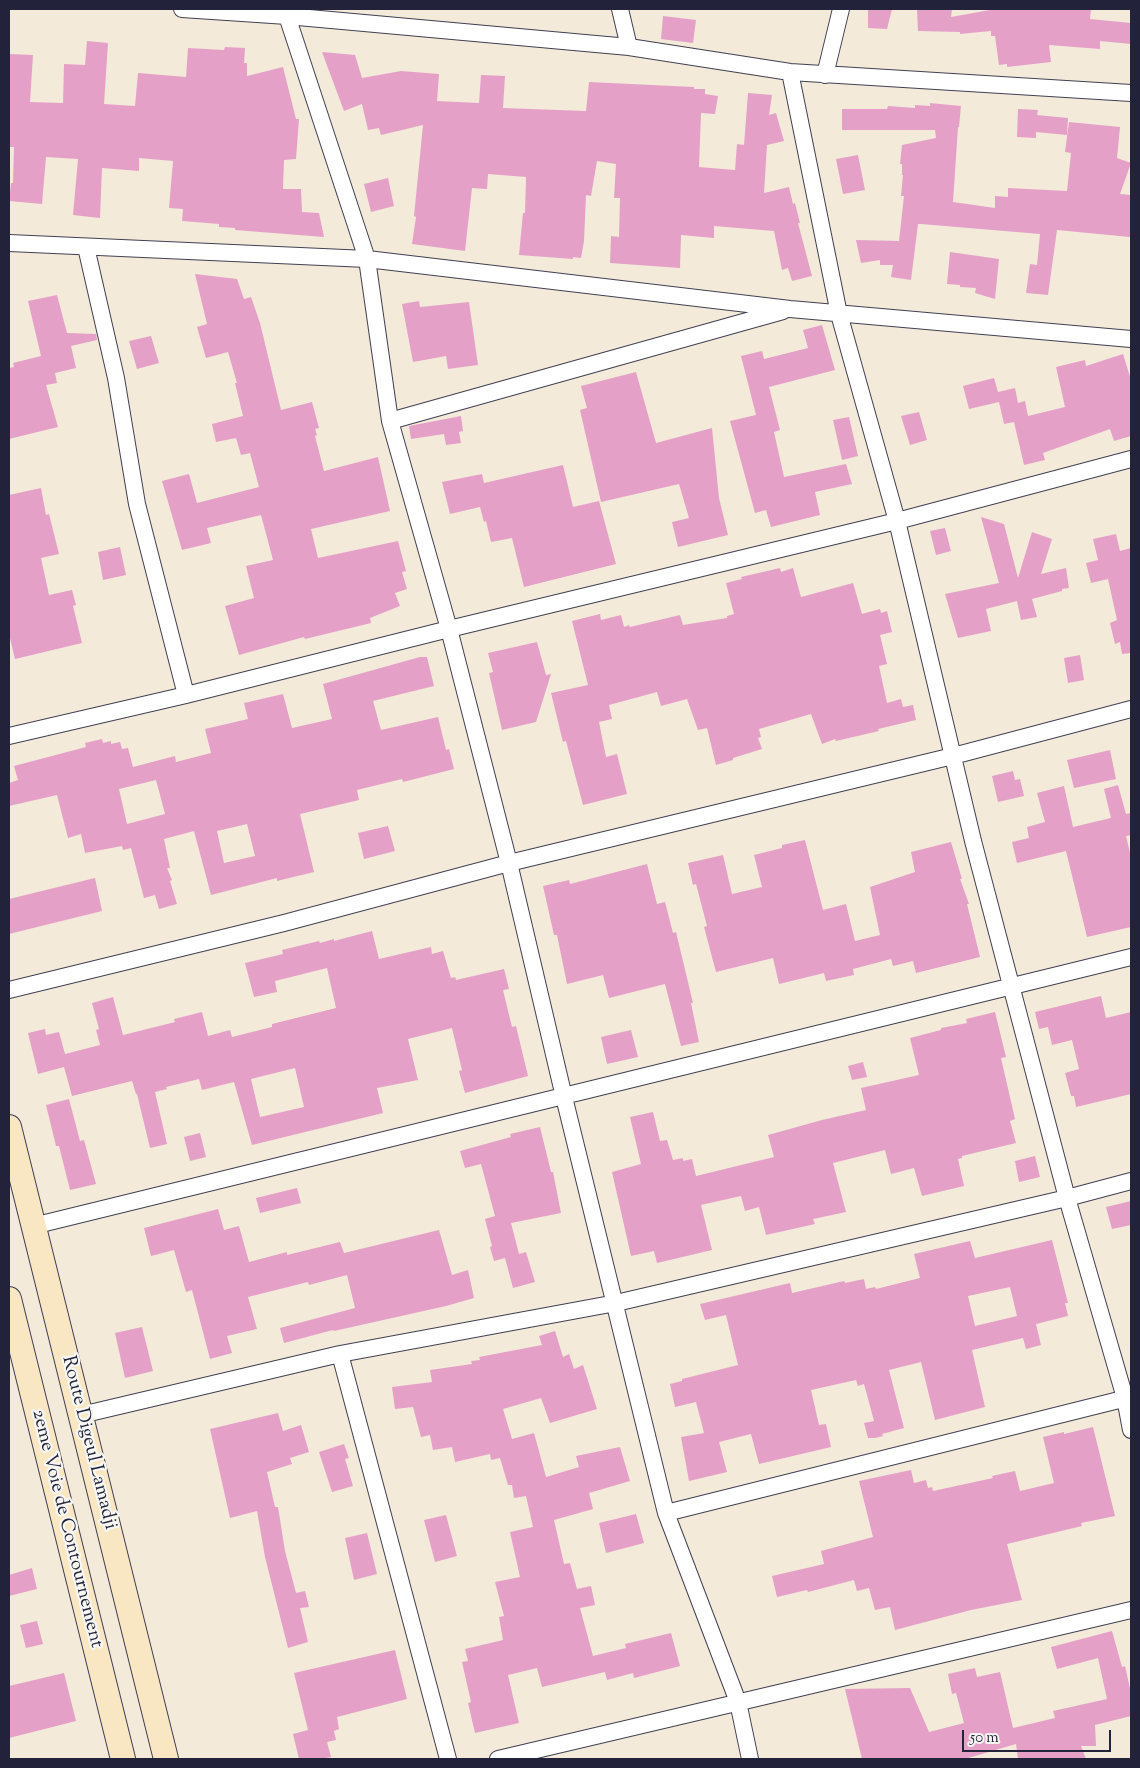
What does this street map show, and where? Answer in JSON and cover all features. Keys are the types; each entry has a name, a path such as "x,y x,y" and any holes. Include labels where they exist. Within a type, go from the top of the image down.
{"main road":[{"name":"Route Digeul Lamadji","path":"9,1127 166,1759"},
{"name":"2eme Voie de Contournement","path":"9,1299 123,1759"}],"street":[{"path":"182,9 287,16 360,16 629,47 790,72 1131,93"},
{"path":"620,9 629,47"},
{"path":"825,74 841,9"},
{"path":"287,16 367,259 390,421 449,629 509,863 666,1513 738,1702 750,1759"},
{"path":"790,72 839,314 897,521 973,842 1067,1198 1128,1397 1131,1430"},
{"path":"9,243 86,248 367,259 790,309 1131,339"},
{"path":"86,248 116,378 137,504 186,695"},
{"path":"390,421 790,309"},
{"path":"9,736 186,695 449,629 897,521 1131,459"},
{"path":"9,990 284,923 509,863 953,756 1131,710"},
{"path":"33,1226 1131,957"},
{"path":"81,1415 340,1354 616,1303 1067,1198 1131,1181"},
{"path":"340,1354 448,1759"},
{"path":"666,1513 1128,1397"},
{"path":"498,1759 1131,1610"}],"building":[{"path":"868,9 892,9 887,29 868,28"},
{"path":"917,9 952,9 951,17 990,9 1091,9 1090,19 1131,23 1131,44 1100,41 1100,49 1049,45 1051,62 1007,67 1007,64 999,65 995,36 991,36 991,31 960,34 960,32 918,31"},
{"path":"663,16 696,20 693,43 661,39"},
{"path":"87,41 108,43 104,104 135,106 138,73 186,77 188,48 224,50 225,47 245,48 244,63 247,63 247,76 283,67 296,119 299,119 296,159 284,160 283,189 301,189 302,212 319,213 324,237 235,230 235,228 219,227 219,224 182,221 183,209 169,208 173,161 139,158 139,171 102,168 100,218 73,215 78,159 46,157 42,204 9,201 11,183 13,183 14,147 9,147 9,54 33,55 30,102 63,103 64,64 85,65"},
{"path":"322,52 355,55 362,78 401,71 439,74 437,101 479,103 481,75 505,76 503,108 586,111 589,82 705,89 705,94 718,96 715,114 701,113 699,167 735,170 737,144 744,145 748,93 772,95 769,115 776,113 784,141 767,145 764,193 789,187 793,204 795,203 800,223 798,223 812,276 792,281 788,268 782,270 774,231 714,226 714,238 681,235 680,268 610,263 611,236 619,237 620,198 614,198 616,164 597,161 591,196 586,195 584,241 581,258 519,255 523,213 525,213 526,177 488,174 487,189 472,188 465,251 412,244 423,125 381,135 379,128 368,130 362,104 344,111"},
{"path":"930,103 961,106 953,202 995,208 995,196 1008,197 1008,188 1067,191 1071,153 1065,152 1069,122 1120,127 1117,158 1131,163 1120,194 1131,195 1130,237 1057,230 1048,295 1026,293 1030,264 1037,265 1040,234 918,224 911,280 891,277 893,265 880,265 880,260 861,263 856,240 899,241 904,196 901,196 903,175 902,164 900,164 902,145 936,138 935,130 842,130 842,109 887,109 888,106 915,108 915,105 930,106"},
{"path":"1018,109 1038,110 1037,115 1068,118 1067,135 1036,132 1036,138 1017,137"},
{"path":"858,155 865,190 843,194 836,159"},
{"path":"388,178 394,206 371,212 364,184"},
{"path":"950,252 999,259 995,299 975,293 976,288 947,284"},
{"path":"195,274 237,279 244,299 251,297 260,323 281,410 312,402 319,428 315,429 317,435 315,436 324,471 378,457 390,511 311,529 318,558 398,541 406,571 402,572 407,589 395,593 400,606 370,618 371,623 305,639 304,637 239,655 225,606 254,598 246,566 273,560 261,515 207,528 211,543 182,550 162,481 189,474 197,503 259,487 250,453 241,455 236,438 216,442 212,424 243,416 235,383 237,383 228,352 206,358 197,327 207,324"},
{"path":"57,295 67,333 96,334 97,340 71,346 76,368 55,373 57,383 46,385 58,427 9,439 9,368 14,367 13,363 41,356 28,301"},
{"path":"419,301 420,307 469,302 478,365 448,369 446,356 413,362 402,304"},
{"path":"822,325 835,370 769,387 780,430 774,432 784,477 846,464 852,484 815,492 820,515 771,527 766,510 755,513 730,421 756,415 741,356 762,351 764,359 808,348 803,330"},
{"path":"151,336 159,363 137,369 129,341"},
{"path":"1123,354 1131,380 1131,436 1114,441 1110,429 1043,453 1045,460 1024,465 1014,422 1004,424 999,402 969,409 963,386 994,378 998,392 1015,388 1018,403 1025,401 1028,416 1065,407 1056,367 1085,360 1086,366"},
{"path":"636,372 656,443 712,428 719,498 728,535 678,547 672,522 689,518 679,484 601,502 580,410 587,408 581,386"},
{"path":"919,412 927,440 910,445 901,416"},
{"path":"461,416 463,431 459,432 461,443 446,445 444,434 411,439 409,426"},
{"path":"849,417 858,456 842,460 833,420"},
{"path":"563,465 573,507 599,501 616,564 524,587 512,538 491,542 486,521 484,522 480,507 450,514 442,482 482,474 484,483"},
{"path":"41,488 46,515 49,514 59,554 41,558 49,595 72,590 76,605 73,606 82,643 15,659 9,634 9,495"},
{"path":"981,517 1004,524 1018,578 1032,532 1052,539 1041,574 1066,568 1069,588 1032,599 1037,617 1021,620 1017,601 986,609 991,631 958,638 945,594 999,583"},
{"path":"945,528 951,551 936,555 930,531"},
{"path":"1116,534 1120,551 1131,548 1131,653 1122,654 1120,642 1115,644 1110,623 1117,620 1108,579 1091,583 1086,563 1098,560 1093,539"},
{"path":"120,547 126,575 103,580 98,552"},
{"path":"780,568 781,572 793,568 801,597 853,583 862,614 880,609 881,613 887,611 892,632 880,635 887,664 879,666 887,703 901,699 903,707 913,705 916,720 878,729 879,731 836,741 835,739 822,744 811,714 759,729 761,737 758,738 762,749 716,765 707,728 698,730 687,699 661,706 657,692 609,705 612,719 599,722 606,757 617,754 627,794 583,805 566,741 563,742 551,693 588,685 572,621 600,614 601,620 621,615 624,627 629,625 630,627 680,615 683,625 727,618 727,616 734,614 726,583 742,579 741,577"},
{"path":"537,642 546,675 551,674 536,722 502,730 489,673 493,672 488,653"},
{"path":"1080,655 1084,680 1068,683 1064,658"},
{"path":"420,657 427,657 434,686 373,701 381,730 438,717 446,750 449,749 454,769 403,782 402,779 357,790 359,800 300,814 314,872 277,881 277,878 211,895 194,831 164,839 170,868 167,868 172,880 170,881 177,904 159,909 155,895 144,898 131,848 123,850 122,846 85,853 81,834 68,838 57,795 9,806 9,783 18,780 14,766 86,747 85,743 102,739 103,743 111,741 111,744 120,742 122,749 128,748 133,767 175,756 176,762 211,753 205,729 248,719 244,703 283,694 292,728 332,719 323,684","holes":["156,780 165,814 127,824 119,789","247,824 255,856 224,863 217,831"]},
{"path":"1110,750 1116,779 1074,788 1067,760"},
{"path":"1013,771 1015,780 1020,779 1024,796 998,802 992,776"},
{"path":"1118,785 1126,814 1131,813 1131,835 1126,836 1131,857 1131,927 1087,937 1066,851 1017,863 1012,842 1029,838 1027,827 1045,822 1037,793 1064,786 1073,827 1111,818 1104,789"},
{"path":"388,826 395,851 364,859 358,833"},
{"path":"805,840 823,910 846,904 855,941 880,935 870,887 915,872 911,852 951,842 962,879 960,879 969,904 967,904 980,957 916,973 913,961 893,966 891,959 853,969 854,975 826,981 824,973 779,984 773,958 716,972 704,927 707,926 696,884 693,885 688,863 723,855 732,894 762,887 754,855 782,848 782,845"},
{"path":"647,864 657,904 665,902 673,933 676,932 693,1003 691,1003 699,1042 681,1046 665,984 609,998 603,975 567,984 557,935 554,935 543,886 569,880 570,884"},
{"path":"95,878 102,911 9,934 9,899"},
{"path":"372,931 379,959 431,947 432,954 443,951 451,978 455,977 456,980 504,969 509,989 503,990 512,1027 516,1026 528,1076 465,1093 459,1071 462,1070 452,1028 408,1039 418,1080 377,1088 383,1113 252,1145 234,1082 202,1090 199,1079 166,1087 167,1089 155,1092 167,1144 150,1148 132,1081 72,1096 64,1067 38,1074 28,1033 45,1029 46,1035 59,1032 65,1054 100,1045 96,1030 99,1029 92,1003 113,997 123,1035 175,1022 174,1019 202,1012 208,1036 230,1030 232,1037 272,1027 272,1024 336,1008 327,968 275,981 277,992 254,997 245,963 283,954 282,950 319,941 320,943 334,939 334,941","holes":["295,1068 304,1107 260,1117 251,1079"]},
{"path":"1101,996 1106,1018 1131,1012 1131,1094 1076,1107 1065,1073 1079,1069 1072,1040 1052,1045 1048,1027 1039,1029 1035,1012"},
{"path":"995,1012 1006,1057 1001,1058 1015,1119 1010,1121 1016,1143 962,1156 962,1158 958,1159 964,1186 922,1196 914,1168 891,1174 885,1150 833,1163 846,1212 813,1219 815,1224 766,1235 759,1207 745,1211 741,1196 701,1205 712,1250 657,1263 654,1251 631,1256 612,1172 641,1164 630,1117 653,1112 660,1141 667,1140 673,1160 683,1158 683,1161 692,1159 696,1176 774,1157 768,1135 866,1110 861,1088 919,1075 910,1038 941,1030 941,1028 967,1023 966,1019"},
{"path":"631,1030 638,1057 607,1064 601,1037"},
{"path":"863,1062 867,1077 852,1080 848,1066"},
{"path":"69,1099 80,1141 84,1140 96,1184 70,1190 59,1146 56,1146 46,1105"},
{"path":"540,1127 551,1172 553,1172 561,1213 511,1223 519,1254 526,1252 535,1282 513,1288 505,1258 494,1261 490,1247 492,1246 485,1219 495,1216 481,1164 465,1168 460,1151 511,1137 510,1134"},
{"path":"200,1133 206,1157 190,1161 184,1137"},
{"path":"1035,1156 1040,1177 1019,1182 1015,1161"},
{"path":"297,1188 301,1203 260,1213 256,1198"},
{"path":"1131,1201 1131,1225 1112,1229 1106,1207"},
{"path":"218,1209 224,1230 239,1226 249,1262 287,1252 287,1255 340,1242 344,1253 439,1230 452,1275 468,1270 474,1298 284,1343 280,1328 355,1308 347,1275 309,1285 308,1282 248,1297 257,1329 227,1336 232,1353 210,1359 192,1290 186,1292 174,1250 151,1256 144,1228"},
{"path":"1052,1240 1068,1303 1065,1303 1068,1316 1036,1324 1041,1345 1026,1349 1023,1338 972,1350 985,1407 935,1420 921,1362 889,1370 904,1428 882,1434 883,1436 868,1438 864,1423 874,1421 864,1384 858,1386 856,1380 811,1390 819,1425 826,1424 831,1447 759,1464 751,1434 719,1442 727,1472 689,1481 681,1437 704,1433 696,1402 675,1407 670,1384 682,1381 682,1379 738,1365 726,1315 705,1320 700,1304 790,1283 792,1293 844,1281 845,1283 864,1279 866,1289 875,1287 876,1289 920,1278 914,1254 970,1241 975,1258","holes":["1010,1287 1017,1316 975,1326 968,1296"]},
{"path":"142,1327 153,1371 125,1378 115,1333"},
{"path":"555,1331 563,1357 569,1354 574,1369 583,1365 597,1409 550,1423 541,1398 503,1409 512,1439 534,1433 546,1477 579,1467 576,1456 620,1447 630,1481 589,1493 593,1509 554,1520 564,1564 570,1563 577,1589 591,1586 595,1605 580,1608 593,1656 626,1648 625,1644 671,1633 680,1666 634,1678 633,1673 607,1680 605,1672 542,1687 537,1668 508,1675 519,1723 475,1733 468,1703 471,1702 462,1662 468,1661 465,1649 503,1640 499,1617 504,1616 495,1582 520,1577 510,1532 533,1527 526,1496 514,1498 512,1485 508,1485 500,1458 491,1460 490,1454 455,1462 452,1447 433,1450 430,1435 421,1437 413,1407 395,1409 392,1387 432,1382 430,1370 472,1364 471,1361 480,1360 479,1357 542,1345 539,1336"},
{"path":"278,1413 283,1431 301,1425 309,1452 290,1458 292,1464 267,1472 275,1507 278,1507 285,1551 296,1593 305,1591 309,1607 300,1608 308,1642 288,1648 265,1557 257,1511 230,1518 210,1429"},
{"path":"1093,1427 1115,1516 1081,1523 1082,1526 1007,1544 1022,1600 971,1610 895,1630 890,1607 875,1610 869,1588 857,1591 854,1580 808,1592 807,1590 777,1597 772,1576 824,1564 821,1551 873,1537 859,1481 911,1470 914,1483 926,1480 928,1488 932,1487 933,1491 993,1478 992,1476 1015,1471 1020,1491 1054,1483 1043,1437"},
{"path":"344,1444 349,1458 345,1459 353,1486 332,1492 319,1452"},
{"path":"636,1514 644,1543 606,1553 599,1523"},
{"path":"446,1515 457,1556 435,1562 424,1520"},
{"path":"367,1533 377,1574 354,1580 345,1538"},
{"path":"32,1568 37,1589 9,1596 9,1575"},
{"path":"37,1621 43,1644 26,1648 20,1625"},
{"path":"1112,1631 1122,1667 1125,1666 1131,1693 1131,1716 1095,1725 1096,1746 1081,1746 1086,1759 1018,1759 1016,1744 965,1759 862,1759 845,1689 910,1688 929,1732 964,1723 956,1693 952,1694 948,1674 975,1668 977,1677 1000,1672 1013,1728 1055,1718 1053,1711 1107,1699 1098,1658 1057,1669 1051,1647"},
{"path":"395,1650 407,1699 337,1717 339,1729 334,1731 336,1740 327,1742 331,1757 299,1759 293,1734 308,1730 294,1673"},
{"path":"64,1673 76,1721 9,1738 9,1686"}]}
